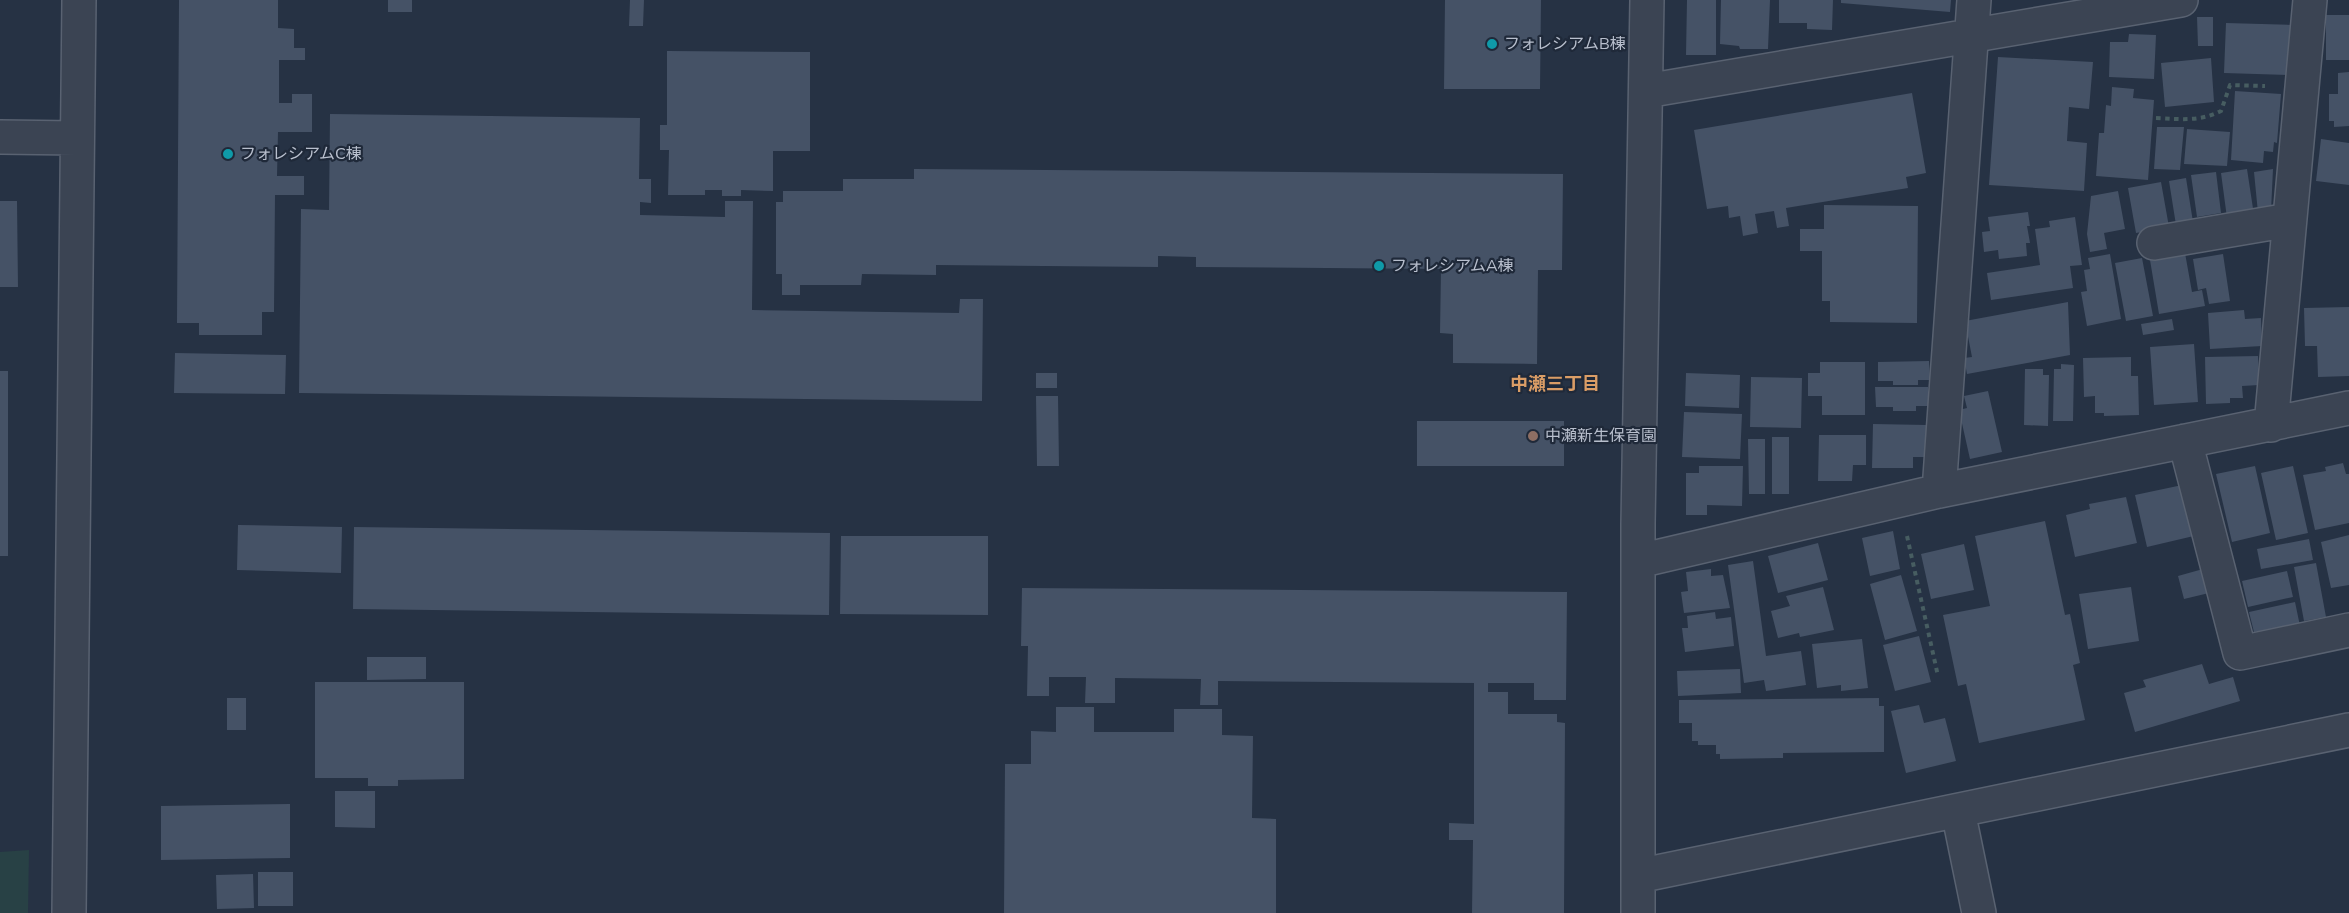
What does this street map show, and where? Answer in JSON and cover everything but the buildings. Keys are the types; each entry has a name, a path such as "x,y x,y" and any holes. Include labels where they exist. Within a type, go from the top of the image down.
{"street":[{"path":"69,913 79,0"},
{"path":"1638,913 1640,561 1638,524 1647,0"},
{"path":"1939,491 1974,0"},
{"path":"1646,91 2181,0"},
{"path":"2271,425 2310,0"},
{"path":"0,137 77,138"},
{"path":"2154,243 2289,220"},
{"path":"1640,561 1939,491 2349,408"},
{"path":"2186,441 2240,653 2349,630"},
{"path":"1638,876 2349,730"},
{"path":"1958,811 1979,913"}],"path":[{"path":"2156,118 2196,120 2209,117 2221,111 2230,85 2302,88"},
{"path":"1900,500 1938,676"}],"green space":[{"path":"29,850 28,913 0,913 0,852"}],"place":[{"name":"フォレシアムB棟","path":"1492,44"},
{"name":"フォレシアムC棟","path":"228,154"},
{"name":"フォレシアムA棟","path":"1379,266"},
{"name":"中瀬新生保育園","path":"1533,436"}],"district":[{"name":"中瀬三丁目","path":"1555,384"}]}
